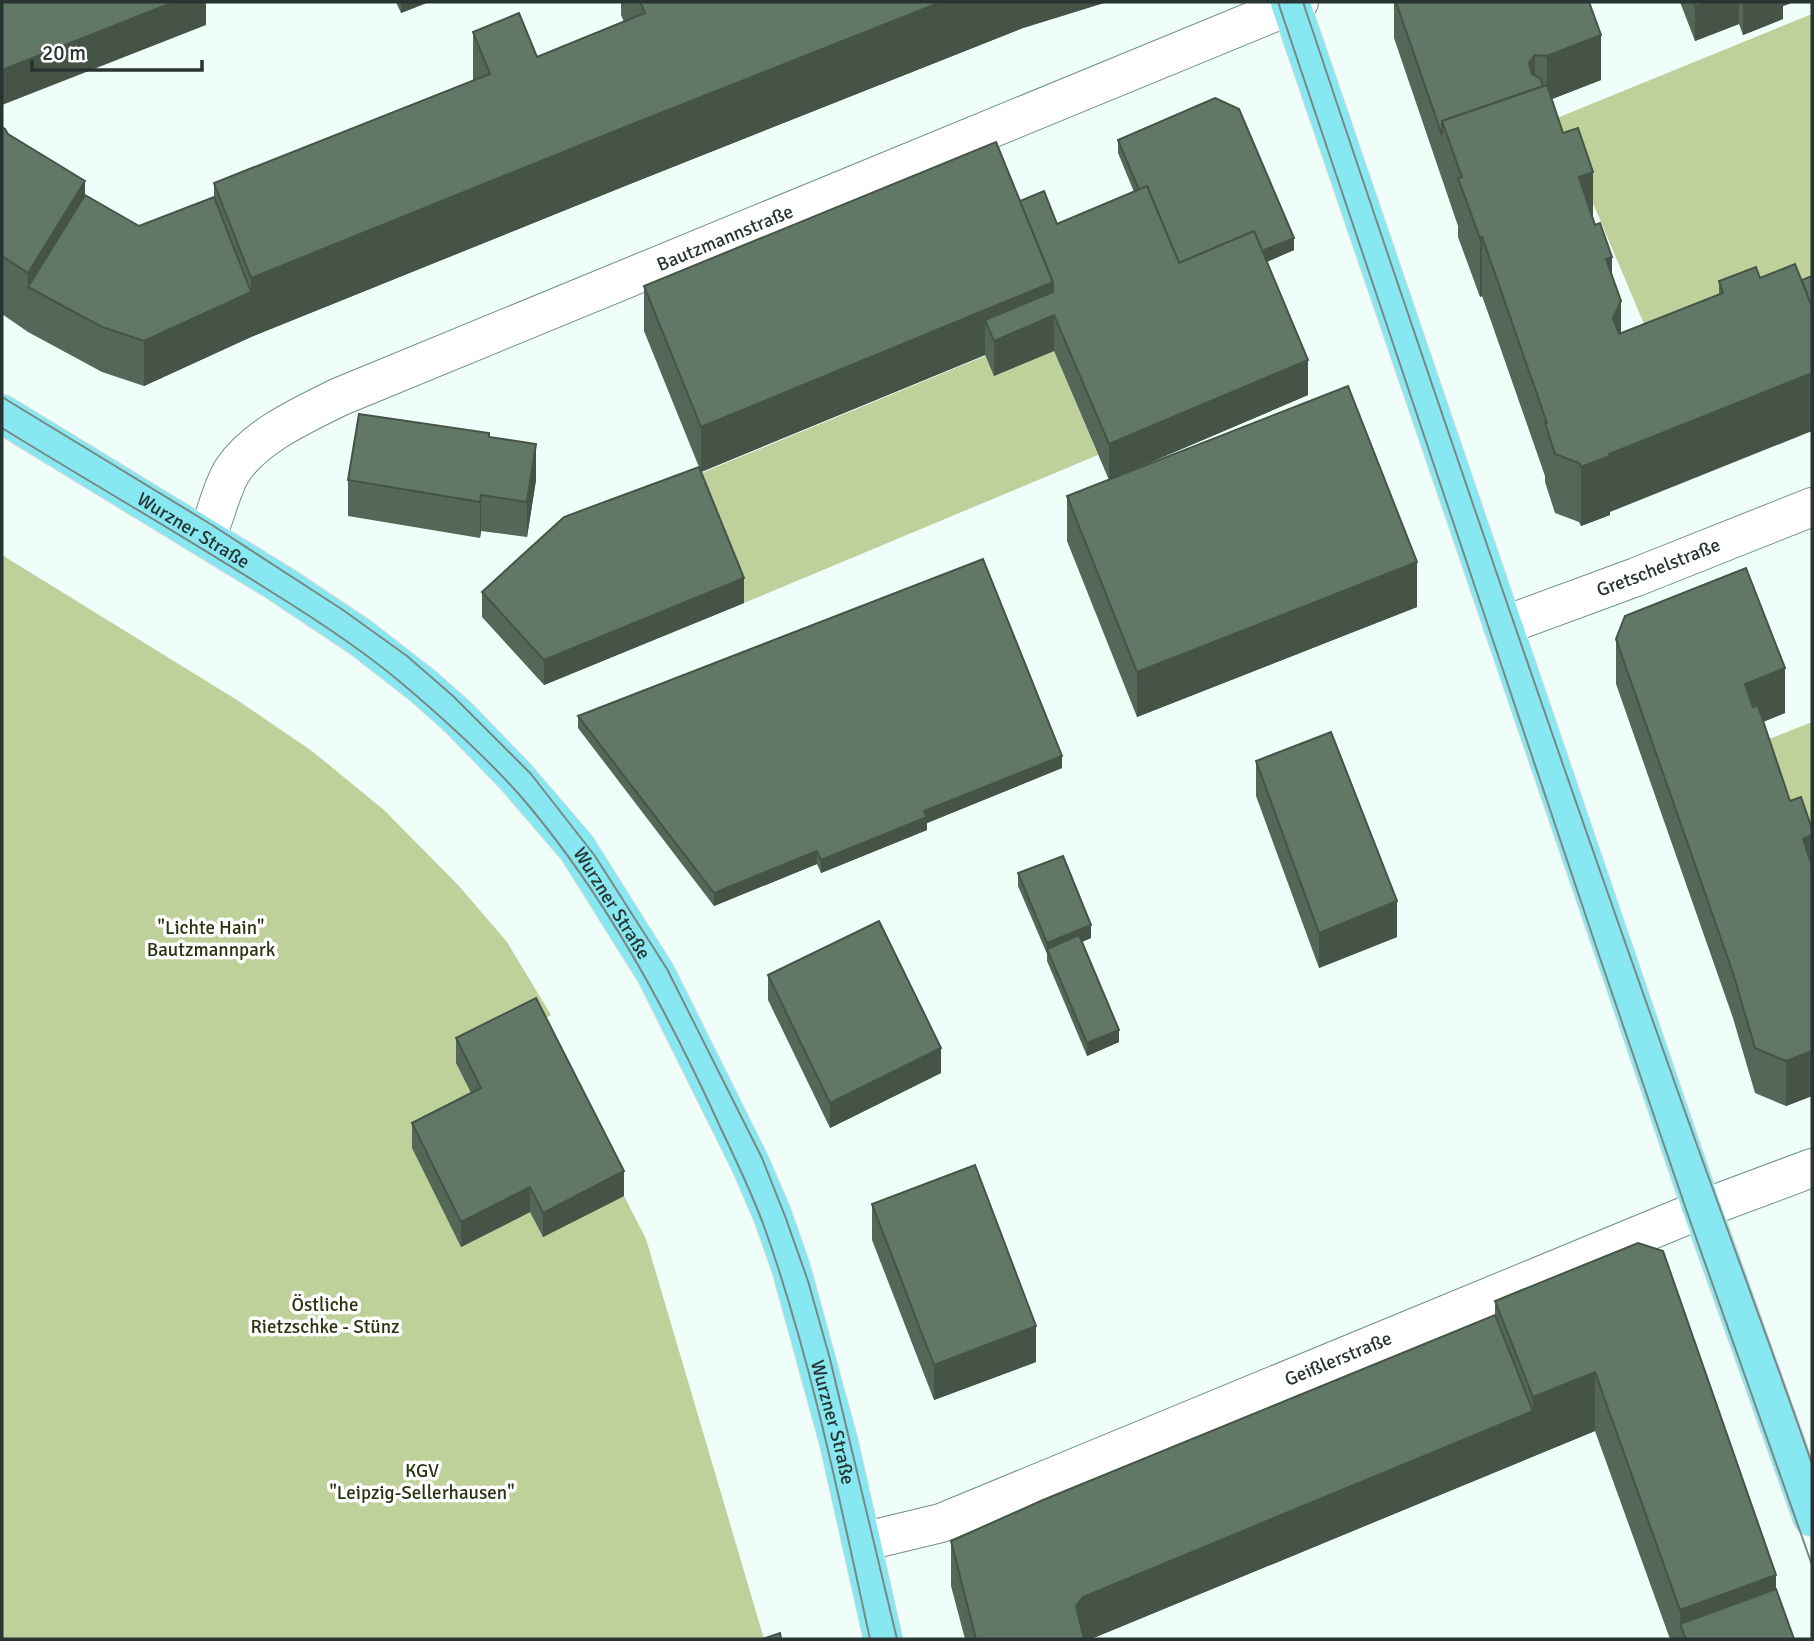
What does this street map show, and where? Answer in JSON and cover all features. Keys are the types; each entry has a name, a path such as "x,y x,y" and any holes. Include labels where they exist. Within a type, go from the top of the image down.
{"main road":[{"path":"1293,3 1503,626 1812,1517"},
{"name":"Wurzner Straße","path":"2,414 206,537 360,637 423,686 459,719 516,777 577,848 656,974 750,1163 772,1214 802,1307 862,1542 883,1639"}],"street":[{"name":"Bautzmannstraße","path":"206,537 231,473 243,458 288,422 339,397 652,285 1293,3"},
{"name":"Gretschelstraße","path":"1503,626 1812,507"},
{"name":"Geißlerstraße","path":"862,1542 941,1523 1703,1209 1812,1168"}],"green space":[{"path":"1812,14 1812,297 1658,357 1557,118"},
{"path":"1054,351 1098,455 744,603 694,476 985,356 995,376"},
{"name":"Östliche Rietzschke - Stünz","path":"2,555 237,700 312,751 384,810 459,886 507,942 551,1015 536,1023 646,1239 764,1639 2,1639"},
{"path":"1812,722 1812,866 1769,739"}],"building":[{"path":"2,2 174,2 2,70"},
{"path":"640,2 941,2 251,278 214,183 490,74 473,32 519,13 537,57 645,13"},
{"path":"1396,2 1589,2 1601,35 1547,56 1535,55 1529,63 1532,74 1540,78 1543,86 1442,121 1442,135"},
{"path":"1547,85 1563,133 1578,128 1593,172 1579,177 1595,225 1600,223 1612,257 1606,259 1621,301 1613,318 1619,334 1723,293 1719,281 1756,267 1760,278 1795,264 1812,307 1812,373 1581,467 1579,463 1555,454 1547,423 1492,265 1458,178 1462,177 1442,121"},
{"path":"1215,98 1239,109 1294,238 1262,251 1254,231 1179,263 1147,186 1139,190 1118,140"},
{"path":"2,127 8,134 85,181 28,273 2,256"},
{"path":"996,142 1053,282 701,427 644,286"},
{"path":"1147,186 1179,263 1254,231 1308,360 1109,444 1054,315 994,341 985,320 1053,292 1053,282 1020,201 1044,191 1057,224"},
{"path":"85,195 139,226 214,197 251,292 144,341 102,327 28,287"},
{"path":"1812,276 1812,307 1802,280"},
{"path":"1348,386 1417,562 1137,672 1067,496"},
{"path":"359,414 489,433 489,437 536,444 527,502 481,495 480,502 348,480"},
{"path":"699,467 744,578 544,660 482,592 564,517"},
{"path":"983,559 1062,756 924,811 927,817 821,860 817,851 714,893 578,716"},
{"path":"1746,568 1785,668 1745,684 1753,707 1758,706 1790,801 1801,797 1812,829 1812,835 1803,839 1812,866 1812,1051 1786,1061 1755,1048 1733,973 1616,639 1625,616"},
{"path":"1331,732 1397,901 1319,933 1256,761"},
{"path":"1063,856 1091,925 1047,943 1018,873"},
{"path":"879,921 941,1048 830,1103 768,975"},
{"path":"1079,935 1119,1030 1087,1043 1047,949"},
{"path":"536,998 624,1171 543,1213 530,1187 461,1222 412,1123 481,1088 456,1038"},
{"path":"975,1165 1036,1326 934,1365 872,1204"},
{"path":"1638,1243 1663,1251 1776,1575 1680,1610 1595,1372 1533,1397 1495,1301"},
{"path":"1495,1315 1533,1411 1083,1597 1076,1606 1084,1639 976,1639 951,1541 1043,1500"},
{"path":"1776,1589 1794,1639 1686,1639 1680,1624"},
{"path":"780,1633 781,1639 763,1639"}],"tram line":[{"path":"1278,2 1602,964 1812,1565"},
{"path":"1303,2 1541,702 1812,1464"},
{"path":"2,397 212,525 343,610 407,656 453,696 531,774 595,856 667,969 762,1158 785,1216 808,1281 830,1359 897,1639"},
{"path":"2,428 237,570 373,660 437,714 501,774 582,876 629,950 672,1027 759,1213 782,1279 811,1381 870,1639"}],"park label":[{"name":"\"Lichte Hain\" Bautzmannpark","path":"211,939"},
{"name":"KGV \"Leipzig-Sellerhausen\"","path":"422,1482"}]}
